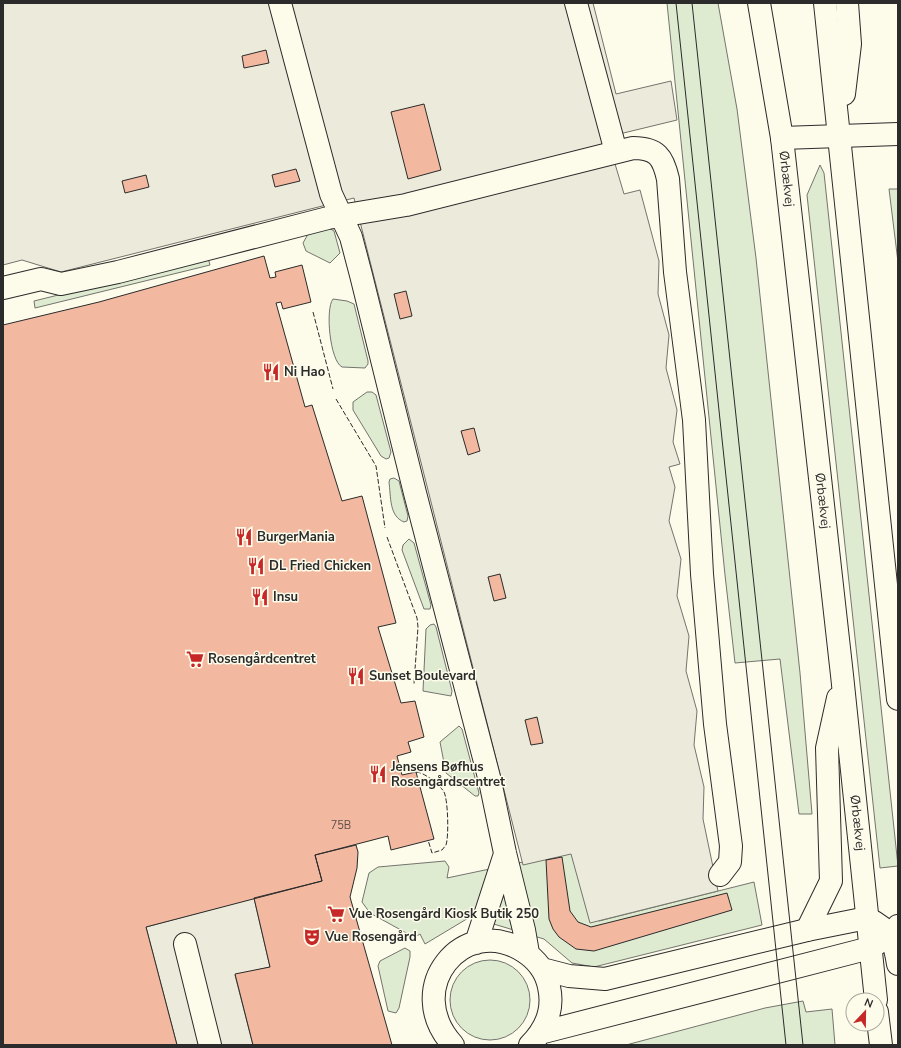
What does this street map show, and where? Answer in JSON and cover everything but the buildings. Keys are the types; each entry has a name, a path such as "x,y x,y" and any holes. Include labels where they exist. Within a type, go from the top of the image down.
{"main road":[{"path":"280,3 331,194 351,237 415,493 490,781 505,853 524,930 535,961 549,988 550,1008 547,1021 535,1039"},
{"path":"576,3 616,152"},
{"name":"Ørbækvej","path":"759,3 782,138 842,675 875,992"},
{"path":"840,135 850,44 847,3"},
{"path":"824,8 840,135 898,699"},
{"path":"782,138 898,134"},
{"path":"3,288 41,279 61,284 73,282 342,216 406,205 633,148 647,148 658,155 665,164 668,179 675,272 694,420 702,574 715,724 731,846 730,862 720,875"},
{"path":"807,930 831,881 828,748 842,675"},
{"path":"476,943 505,853"},
{"path":"453,1045 443,1034 436,1021 433,1006 433,992 437,977 452,956 476,943 489,941 503,942 516,946 535,961 569,976 605,979 807,930 867,918 894,930"},
{"path":"535,1039 870,948 894,930"},
{"path":"894,930 898,964"},
{"path":"185,944 210,1045"},
{"path":"879,1032 881,1045"}],"green space":[{"path":"667,3 718,3 737,109 756,258 800,673 812,814 799,814 780,659 735,663"},
{"path":"820,165 824,173 898,866 880,868 807,195"},
{"path":"889,189 898,189 898,262"},
{"path":"329,228 334,231 340,253 330,263 306,251 303,243 308,234"},
{"path":"208,258 210,265 35,308 34,301"},
{"path":"333,299 347,301 354,304 368,361 365,368 342,367 334,355 329,323 329,313"},
{"path":"367,392 372,392 376,395 391,452 389,458 386,459 381,456 353,410 353,402"},
{"path":"394,478 399,481 408,516 407,521 404,522 399,519 393,511 389,482 390,479"},
{"path":"409,539 414,543 431,605 430,609 424,609 402,550 403,545"},
{"path":"434,624 452,691 451,696 423,691 426,629 430,625"},
{"path":"459,726 462,729 479,793 478,796 475,796 446,773 440,742"},
{"path":"580,850 599,921 754,882 762,925 594,967 572,963 544,939 470,917 425,944 420,934 415,937 410,935 370,913 362,902 369,873 378,867 445,861 449,867 447,878"},
{"path":"405,948 410,951 410,957 399,1008 396,1013 388,1011 378,966 380,961"},
{"path":"490,960 505,963 518,972 527,985 530,1000 527,1015 518,1028 505,1037 490,1040 475,1037 462,1028 453,1015 450,1000 453,985 462,972 475,963"},
{"path":"803,1001 806,1012 832,1009 835,1045 626,1045 765,1008"}],"shaded area":[{"path":"3,3 593,3 616,94 671,81 677,120 607,137 624,194 640,190 659,261 658,294 669,335 666,368 677,410 673,442 680,464 669,467 675,487 669,521 681,559 677,596 689,636 686,671 697,711 694,745 704,787 703,819 718,891 590,923 571,854 523,865 354,198 61,272 22,260 3,265"},
{"path":"254,898 270,967 235,975 253,1045 177,1045 146,927"}],"tram line":[{"path":"676,3 786,1045"},
{"path":"692,3 803,1045"}],"fence":[{"path":"313,312 333,389"},
{"path":"336,399 376,466 385,528"},
{"path":"387,537 417,618 418,627 414,684"},
{"path":"416,772 427,776 442,789 445,796 448,826 446,845 442,850 432,853 428,840"}],"place":[{"name":"Ni Hao","path":"271,372"},
{"name":"BurgerMania","path":"244,537"},
{"name":"DL Fried Chicken","path":"256,566"},
{"name":"Insu","path":"260,597"},
{"name":"Rosengårdcentret","path":"195,659"},
{"name":"Sunset Boulevard","path":"356,676"},
{"name":"Jensens Bøfhus Rosengårdscentret","path":"378,774"},
{"name":"Vue Rosengård Kiosk Butik 250","path":"336,914"},
{"name":"Vue Rosengård","path":"312,937"}]}
